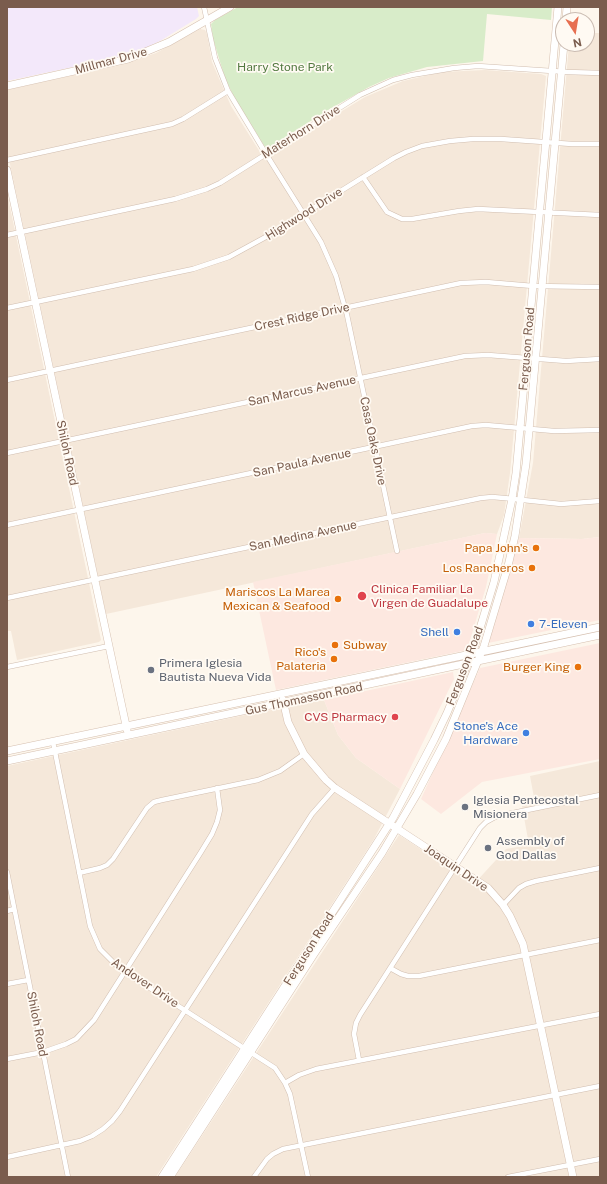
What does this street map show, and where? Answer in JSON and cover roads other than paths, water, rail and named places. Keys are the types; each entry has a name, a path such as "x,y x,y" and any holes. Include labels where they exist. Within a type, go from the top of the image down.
{"main road":[{"name":"Millmar Drive","path":"7,86 128,59 163,45 230,7"},
{"name":"Ferguson Road","path":"162,1177 181,1154 248,1051 311,952 389,824 434,740 468,664 494,582 512,499 527,358 558,7"},
{"name":"Ferguson Road","path":"311,952 382,853 417,794 446,740 482,652 508,566 521,500 530,429 563,52"},
{"name":"Shiloh Road","path":"7,170 128,736"},
{"name":"Gus Thomasson Road","path":"7,761 468,664 587,634 600,627"},
{"name":"Gus Thomasson Road","path":"7,751 471,654 587,634 600,635"},
{"path":"411,676 415,666"},
{"path":"354,679 356,688"},
{"name":"Joaquin Drive","path":"282,694 288,722 304,754 313,767 335,788 488,888 503,905 518,932 525,955 574,1177"},
{"name":"Ferguson Road","path":"170,1177 181,1154"}],"street":[{"name":"Casa Oaks Drive","path":"204,7 215,58 228,91 321,242 336,276 345,308 397,551"},
{"name":"Materhorn Drive","path":"7,235 191,195 220,183 360,95 393,80 435,70 478,66 561,72 600,73"},
{"path":"7,160 172,124 183,119 228,91"},
{"name":"Highwood Drive","path":"7,308 212,264 248,248 406,152 433,143 473,139 600,144"},
{"path":"363,177 387,212 402,219 412,219 478,209 600,215"},
{"name":"Crest Ridge Drive","path":"7,380 448,286 473,282 533,286 600,287"},
{"name":"San Marcus Avenue","path":"7,453 473,355 566,361 600,359"},
{"name":"San Paula Avenue","path":"7,525 375,448 472,426 486,425 554,431 600,430"},
{"name":"San Medina Avenue","path":"7,598 481,498 492,497 560,504 600,501"},
{"path":"7,667 109,646"},
{"name":"Andover Drive","path":"53,742 90,926 95,939 105,955 125,972 275,1068 290,1094 308,1177"},
{"path":"79,873 107,865 113,859 147,808 154,802 258,780 280,771 304,754"},
{"path":"7,1059 43,1052 66,1044 76,1039 94,1020 212,834 220,810 217,788"},
{"path":"7,1157 80,1141 92,1136 112,1121 120,1111 312,814 335,788"},
{"path":"359,1060 354,1034 356,1023 360,1015 480,828 486,822 495,817 600,795"},
{"path":"503,905 519,888 526,884 600,868"},
{"name":"Shiloh Road","path":"7,872 68,1177"},
{"path":"7,911 14,909"},
{"path":"390,968 408,976 419,976 600,940"},
{"path":"7,984 28,980"},
{"path":"285,1083 299,1075 316,1069 600,1014"},
{"path":"254,1177 273,1154 283,1149 600,1086"},
{"path":"508,1177 600,1159"}],"place":[{"name":"Papa John's","path":"536,548"},
{"name":"Los Rancheros","path":"532,568"},
{"name":"Clinica Familiar La Virgen de Guadalupe","path":"362,596"},
{"name":"Mariscos La Marea Mexican & Seafood","path":"338,599"},
{"name":"7-Eleven","path":"531,624"},
{"name":"Shell","path":"457,632"},
{"name":"Subway","path":"335,645"},
{"name":"Rico's Palateria","path":"334,659"},
{"name":"Burger King","path":"578,667"},
{"name":"Primera Iglesia Bautista Nueva Vida","path":"151,670"},
{"name":"CVS Pharmacy","path":"395,717"},
{"name":"Stone's Ace Hardware","path":"526,733"},
{"name":"Iglesia Pentecostal Misionera","path":"465,807"},
{"name":"Assembly of God Dallas","path":"488,848"}],"park label":[{"name":"Harry Stone Park","path":"285,67"}]}
